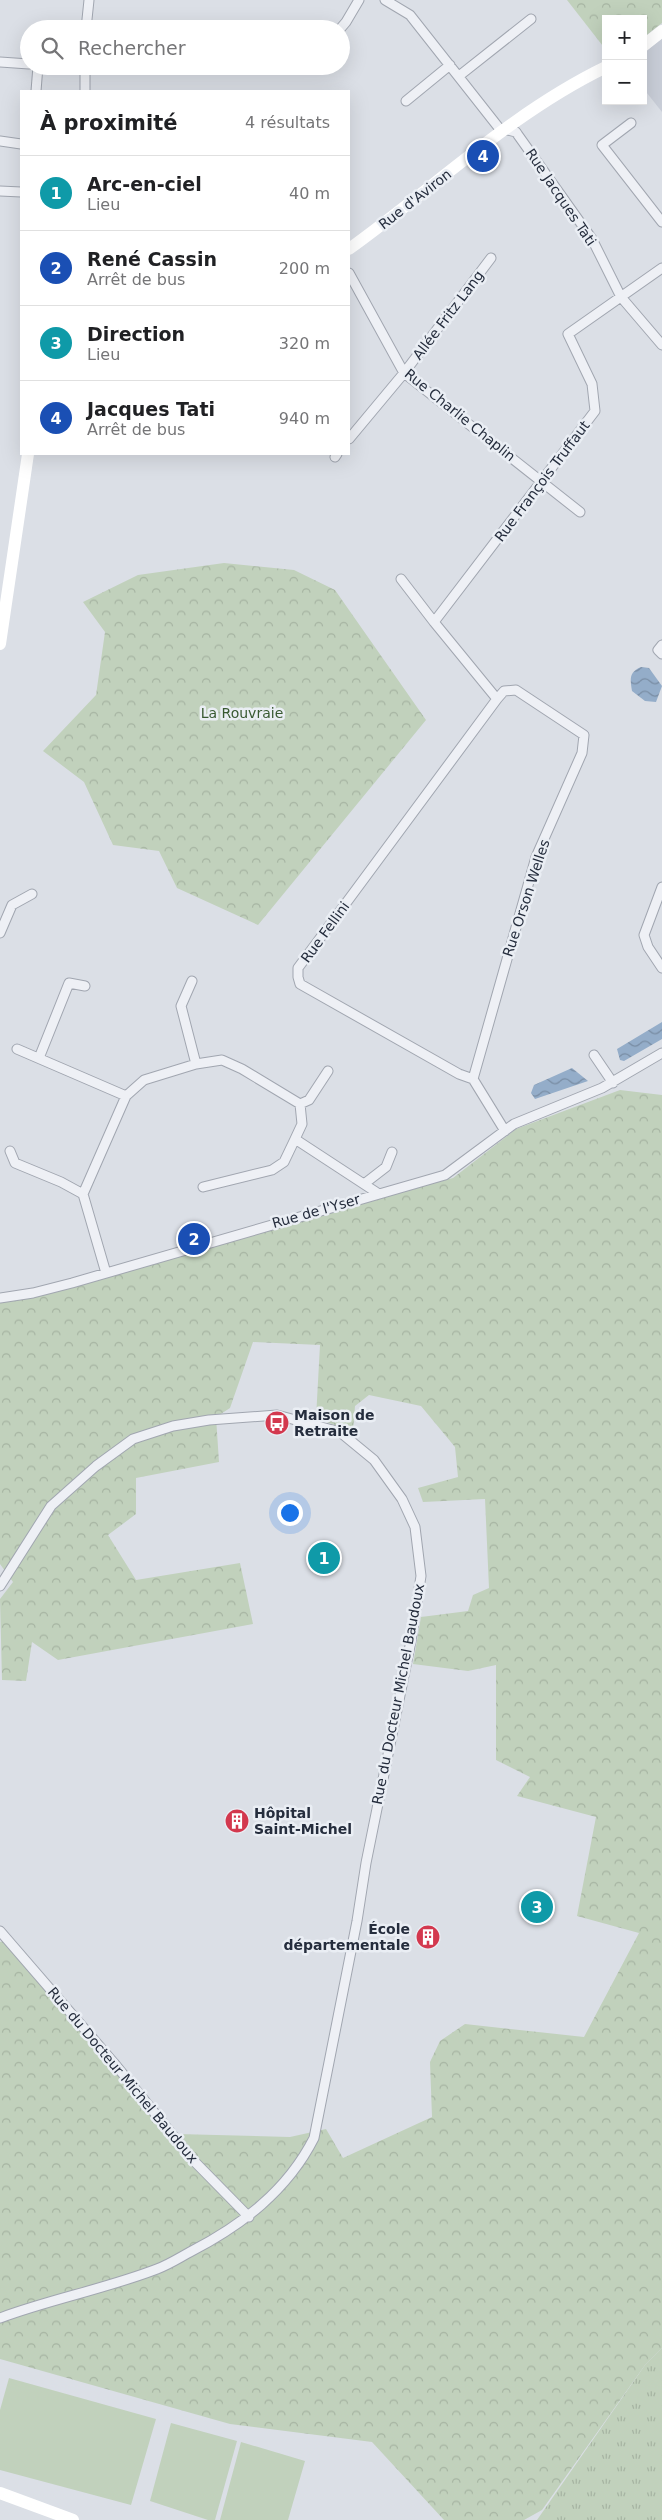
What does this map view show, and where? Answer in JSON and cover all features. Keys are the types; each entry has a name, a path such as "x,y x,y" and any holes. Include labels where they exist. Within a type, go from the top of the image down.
{"street":[{"path":"87,20 89,0"},
{"path":"347,20 359,0"},
{"name":"Rue Jacques Tati","path":"385,0 410,15 460,76 499,128 516,132 592,239 621,297 662,345"},
{"path":"460,76 531,19"},
{"path":"647,43 662,31"},
{"path":"0,62 20,63"},
{"path":"406,101 450,65"},
{"name":"Rue d'Aviron","path":"350,248 554,94 602,68"},
{"path":"36,90 37,75"},
{"path":"85,75 85,90"},
{"path":"631,123 602,145 662,222"},
{"path":"0,141 20,144"},
{"path":"0,191 20,192"},
{"name":"Allée Fritz Lang","path":"350,438 404,373 491,258"},
{"path":"621,297 662,268"},
{"name":"Rue Charlie Chaplin","path":"350,275 404,373 580,512"},
{"name":"Rue François Truffaut","path":"434,622 595,411 592,384 568,334 621,297"},
{"path":"0,644 3,591 28,455"},
{"path":"400,579 497,699"},
{"path":"662,645 658,650 662,654"},
{"name":"Rue Orson Welles","path":"473,1079 536,857 582,754 584,735 516,690 504,691 497,699"},
{"name":"Rue Fellini","path":"473,1079 459,1074 300,984 298,968 497,699"},
{"path":"662,887 644,935 648,947 662,968"},
{"path":"0,933 12,905 32,894"},
{"path":"192,980 181,1006 196,1064"},
{"path":"40,1058 69,983 85,986"},
{"path":"17,1049 126,1096"},
{"name":"Rue de l'Yser","path":"0,1298 33,1293 106,1273 445,1175 505,1131 530,1116 613,1083 662,1053"},
{"path":"594,1055 613,1083"},
{"path":"106,1273 83,1194 126,1096 144,1080 196,1064 222,1060 242,1068 300,1104"},
{"path":"300,1104 309,1100 328,1071"},
{"path":"473,1079 505,1131"},
{"path":"204,1187 272,1170 284,1162 302,1124 300,1104"},
{"path":"295,1139 379,1194"},
{"path":"10,1151 15,1163 83,1194"},
{"path":"364,1184 386,1167 392,1152"},
{"name":"Rue du Docteur Michel Baudoux","path":"0,1586 51,1506 96,1466 133,1439 172,1426 209,1420 278,1415 340,1432 374,1460 402,1499 415,1527 420,1576 411,1641 367,1853 357,1921 314,2138 302,2161 292,2175 248,2217 225,2234 158,2269 42,2302 0,2318"},
{"name":"Rue du Docteur Michel Baudoux","path":"0,1931 108,2055 193,2160 248,2217"},
{"path":"0,2493 73,2520"}],"shaded area":[{"path":"662,38 662,112 647,93 647,51"}],"green space":[{"path":"567,0 662,0 662,23 647,35 647,15 602,15 602,45"},
{"name":"La Rouvraie","path":"224,563 294,570 335,590 426,720 258,925 177,888 159,851 113,845 84,782 43,751 96,695 105,632 83,602 138,575"},
{"path":"620,1090 662,1095 662,2348 645,2365 542,2510 524,2520 444,2520 372,2442 230,2424 0,2359 0,1942 3,1941 177,2134 290,2137 326,2129 343,2158 432,2117 430,2062 440,2041 465,2024 584,2037 639,1933 577,1916 596,1817 517,1796 530,1777 496,1760 496,1665 468,1671 413,1664 421,1617 468,1611 473,1595 489,1588 485,1499 423,1502 418,1488 458,1477 455,1447 421,1406 369,1395 355,1406 353,1432 316,1418 320,1345 253,1342 230,1408 216,1417 219,1462 136,1478 136,1514 108,1535 136,1580 240,1563 253,1624 58,1660 32,1642 26,1681 2,1680 0,1599 13,1582 0,1564 0,1299 453,1178 516,1129"},
{"path":"662,2348 662,2520 537,2520 645,2365"},
{"path":"9,2378 156,2419 131,2505 0,2470 0,2410"},
{"path":"171,2423 237,2441 215,2520 208,2520 150,2501"},
{"path":"241,2442 305,2461 288,2520 220,2520"}],"water":[{"path":"641,667 649,668 662,686 656,702 645,701 632,691 631,676 634,671"},
{"path":"662,1022 662,1039 624,1061 620,1060 617,1049"},
{"path":"572,1068 588,1081 535,1099 531,1093 534,1085"}],"place":[{"name":"Jacques Tati","path":"483,156"},
{"name":"René Cassin","path":"194,1239"},
{"name":"Maison de Retraite","path":"277,1423"},
{"name":"Arc-en-ciel","path":"324,1558"},
{"name":"Hôpital Saint-Michel","path":"237,1821"},
{"name":"Direction","path":"537,1907"},
{"name":"École départementale","path":"428,1937"}]}
